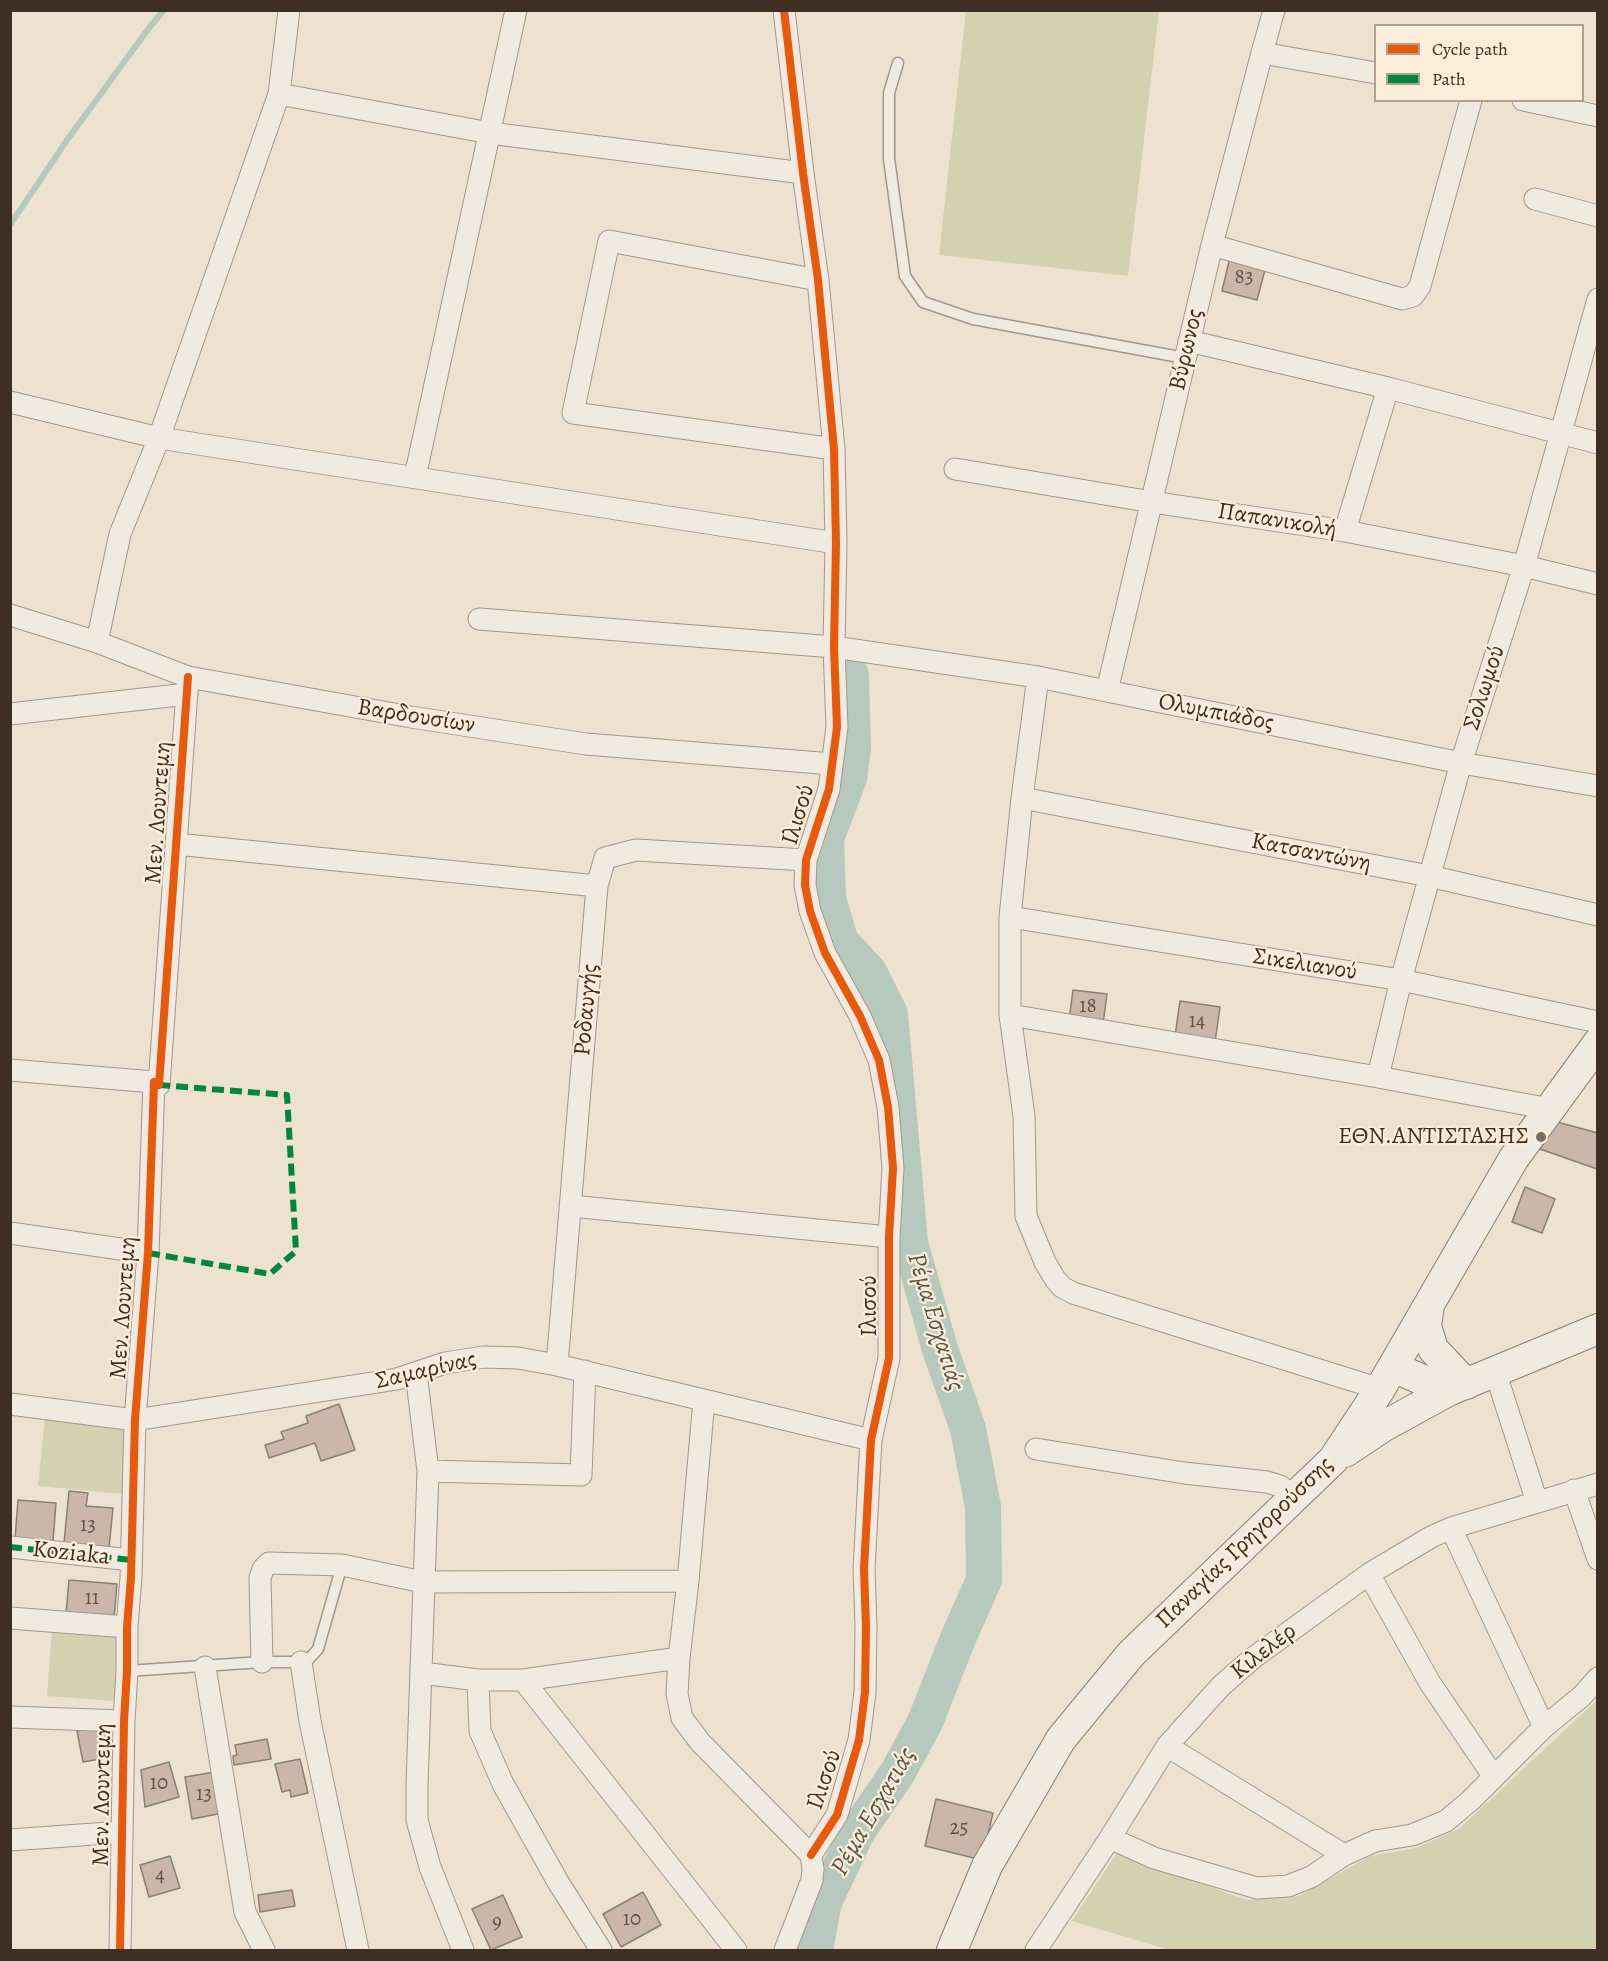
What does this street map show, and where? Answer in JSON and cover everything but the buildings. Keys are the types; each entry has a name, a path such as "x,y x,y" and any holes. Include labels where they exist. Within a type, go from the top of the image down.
{"street":[{"path":"97,642 120,534 159,438 279,94 289,10"},
{"path":"415,477 516,10"},
{"name":"Ιλισού","path":"784,10 818,280 834,449 836,543 834,647 837,727 828,789 806,860 805,885 810,912 825,953 861,1016 879,1060 888,1107 893,1168 889,1238 889,1358 872,1440 864,1569 865,1692 859,1740 837,1815 811,1855"},
{"name":"Βύρωνος","path":"1107,691 1212,245 1274,10"},
{"path":"1262,52 1374,73"},
{"path":"279,94 490,134 803,173"},
{"path":"1212,245 1402,298 1413,296 1420,286 1470,102"},
{"path":"1532,102 1598,116"},
{"path":"1535,199 1598,216"},
{"path":"818,280 609,241 573,413 834,449"},
{"name":"Σολωμού","path":"1378,1077 1429,876 1461,763 1524,566 1598,299"},
{"path":"1187,349 1388,388 1598,443"},
{"path":"1345,531 1388,388"},
{"path":"10,402 159,438 836,543"},
{"name":"Παπανικολή","path":"955,469 1345,531 1524,566 1598,584"},
{"name":"Βαρδουσίων","path":"10,615 97,642 188,685 586,744 832,764"},
{"name":"Ολυμπιάδος","path":"479,619 834,647 1038,676 1461,763 1598,786"},
{"path":"1038,676 1022,798 1010,917 1010,1015 1024,1116 1026,1216 1045,1262 1055,1279 1062,1287 1073,1293 1387,1378 1457,1388"},
{"path":"10,714 188,685"},
{"name":"Μεν. Λουντεμη","path":"120,1950 124,1722 135,1420 148,1253 154,1082 159,1085 188,685"},
{"name":"Κατσαντώνη","path":"1022,798 1429,876 1598,915"},
{"path":"176,844 597,886"},
{"name":"Ροδαυγής","path":"557,1365 597,886 605,858 636,850 806,860"},
{"name":"Σικελιανού","path":"1010,917 1401,980 1598,1022"},
{"path":"1010,1015 1378,1077 1550,1109"},
{"name":"Παναγίας Γρηγορούσσης","path":"952,1950 987,1866 1061,1739 1131,1654 1333,1460 1387,1378 1514,1158 1598,1043"},
{"path":"10,1070 154,1082"},
{"path":"571,1206 889,1238"},
{"path":"10,1233 148,1253"},
{"path":"1430,1303 1426,1326 1433,1349 1457,1388"},
{"path":"1333,1460 1384,1426 1457,1388 1598,1329"},
{"name":"Σαμαρίνας","path":"10,1404 135,1420 397,1379 445,1363 484,1357 519,1358 585,1371 872,1440"},
{"path":"428,1472 581,1475 585,1371"},
{"path":"1495,1371 1537,1502"},
{"path":"416,1373 428,1472 417,1820 430,1867 463,1950"},
{"path":"704,1400 677,1694 682,1718 700,1742 811,1855 812,1880 785,1950"},
{"path":"1036,1449 1184,1473 1267,1482 1280,1486 1292,1499"},
{"name":"Κιλελέρ","path":"1036,1950 1167,1746 1221,1686 1253,1658 1369,1574 1431,1537 1451,1528 1598,1484"},
{"path":"1574,1490 1598,1559"},
{"path":"1451,1528 1544,1727"},
{"name":"Koziaka","path":"10,1547 131,1560"},
{"path":"262,1662 260,1578 263,1569 269,1563 342,1565 423,1582 688,1581"},
{"path":"1369,1574 1430,1683 1494,1777"},
{"path":"10,1618 127,1627"},
{"path":"422,1673 478,1680 523,1680 679,1658"},
{"path":"301,1662 310,1721 358,1950"},
{"path":"206,1667 245,1912 264,1950"},
{"path":"1110,1838 1154,1858 1257,1888 1288,1886 1311,1877 1344,1856 1375,1841 1412,1835 1446,1821 1544,1727 1582,1696 1598,1678"},
{"path":"478,1680 480,1731 503,1784 558,1882 601,1950"},
{"path":"523,1680 735,1950"},
{"path":"10,1717 124,1722"},
{"path":"1167,1746 1344,1856"},
{"path":"10,1840 122,1833"}],"lane":[{"path":"898,63 889,93 888,159 905,276 923,302 973,319 1187,349"},
{"path":"127,1671 262,1662 301,1662 309,1659 318,1649 342,1565"}],"shaded area":[{"path":"966,11 1159,11 1128,276 939,255"},
{"path":"45,1417 130,1424 124,1494 38,1486"},
{"path":"52,1629 120,1633 116,1701 47,1696"},
{"path":"1597,1700 1597,1950 1170,1950 1072,1921 1117,1853 1247,1900 1299,1896 1370,1856 1416,1848 1459,1829"}],"waterway":[{"path":"10,225 67,140 164,10"},
{"name":"Ρέμα Εσχατιάς","path":"815,1950 824,1902 857,1832 898,1772 925,1722 984,1580 983,1507 968,1429 939,1346 910,1243 890,1014 869,972 841,942 828,899 826,839 849,778 853,748 851,675"}],"marked path":[{"path":"148,1253 270,1274 296,1251 287,1095 159,1085"},
{"path":"10,1547 131,1560"}],"cycle path":[{"path":"784,10 818,280 834,449 836,543 834,647 837,727 829,789 806,860 805,885 810,911 825,953 860,1016 879,1060 888,1107 893,1168 889,1237 889,1358 871,1440 864,1569 865,1692 859,1740 837,1815 811,1855"},
{"path":"120,1950 124,1721 135,1420 148,1253 154,1082 159,1085 188,677"}],"place":[{"name":"ΕΘΝ.ΑΝΤΙΣΤΑΣΗΣ","path":"1541,1137"}]}
